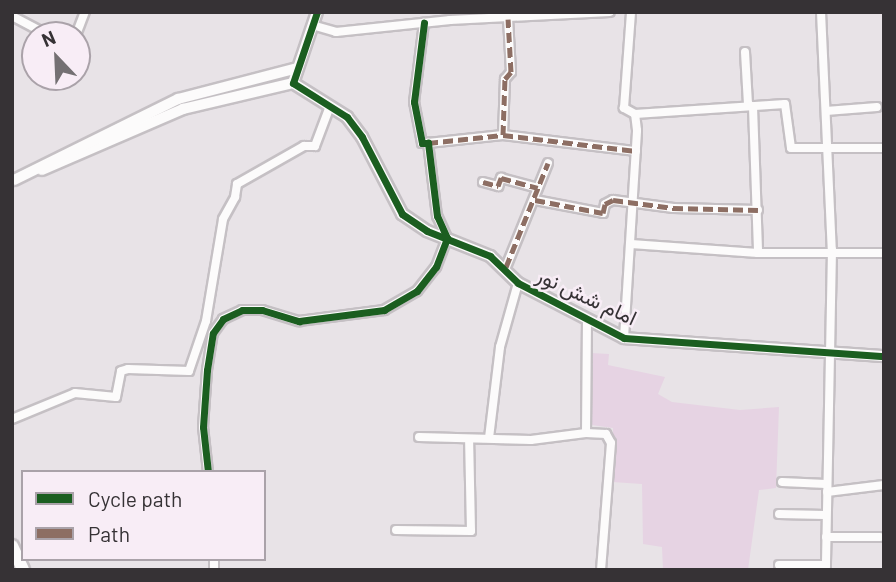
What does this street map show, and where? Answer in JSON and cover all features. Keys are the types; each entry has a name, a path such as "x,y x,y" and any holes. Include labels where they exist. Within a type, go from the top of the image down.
{"highway":[{"path":"12,546 23,570"}],"street":[{"path":"13,180 183,109 293,83 294,69 317,12"},
{"path":"312,25 336,32 424,23 610,12"},
{"path":"631,12 624,108 635,114 748,104 785,104 791,148 884,148"},
{"path":"779,565 826,567 832,250 821,12"},
{"path":"503,135 505,79 511,72 508,19"},
{"path":"424,23 414,102 422,144 503,135 636,151"},
{"path":"745,52 748,104 752,107 758,253"},
{"path":"13,180 178,99 294,69"},
{"name":"امام شش نور","path":"293,83 347,117 362,136 402,214 506,267 518,283 624,338 884,356"},
{"path":"188,370 206,321 223,219 235,197 237,184 304,146 315,146 330,106"},
{"path":"826,111 877,107"},
{"path":"624,338 636,151 635,114"},
{"path":"208,470 202,427 207,370 213,333 223,319 242,310 262,310 299,321 384,310 417,291 436,267 447,238 437,216 428,144"},
{"path":"506,267 548,163"},
{"path":"483,182 498,186 501,178 538,188"},
{"path":"535,200 603,213 605,204 613,200 758,211"},
{"path":"631,244 758,253 832,250 884,253"},
{"path":"489,438 500,347 518,283"},
{"path":"586,433 587,319"},
{"path":"12,419 75,393 116,397 121,371 128,369 207,370"},
{"path":"419,437 531,440 586,433 606,434 611,443 601,570"},
{"path":"396,530 471,531 470,439"},
{"path":"782,482 827,488 884,485"},
{"path":"779,514 825,515"},
{"path":"826,537 880,537"}],"shaded area":[{"path":"591,353 609,354 608,365 665,377 658,394 672,402 740,410 779,407 776,488 759,490 748,570 663,570 662,547 643,544 642,484 613,482 613,428 592,425"}],"marked path":[{"path":"503,135 505,79 511,72 508,19"},
{"path":"428,143 503,135 636,151"},
{"path":"506,267 548,163"},
{"path":"483,182 498,186 501,178 538,188"},
{"path":"535,200 603,213 605,204 613,200 673,208 758,210"}],"cycle path":[{"path":"317,12 293,83 347,117 362,137 402,214 427,231 490,256 518,283 624,338 884,356"},
{"path":"208,470 203,427 207,370 213,333 223,319 242,310 262,310 299,321 384,310 417,291 436,267 447,238 437,216 428,143 422,143 414,102 424,23"}]}
